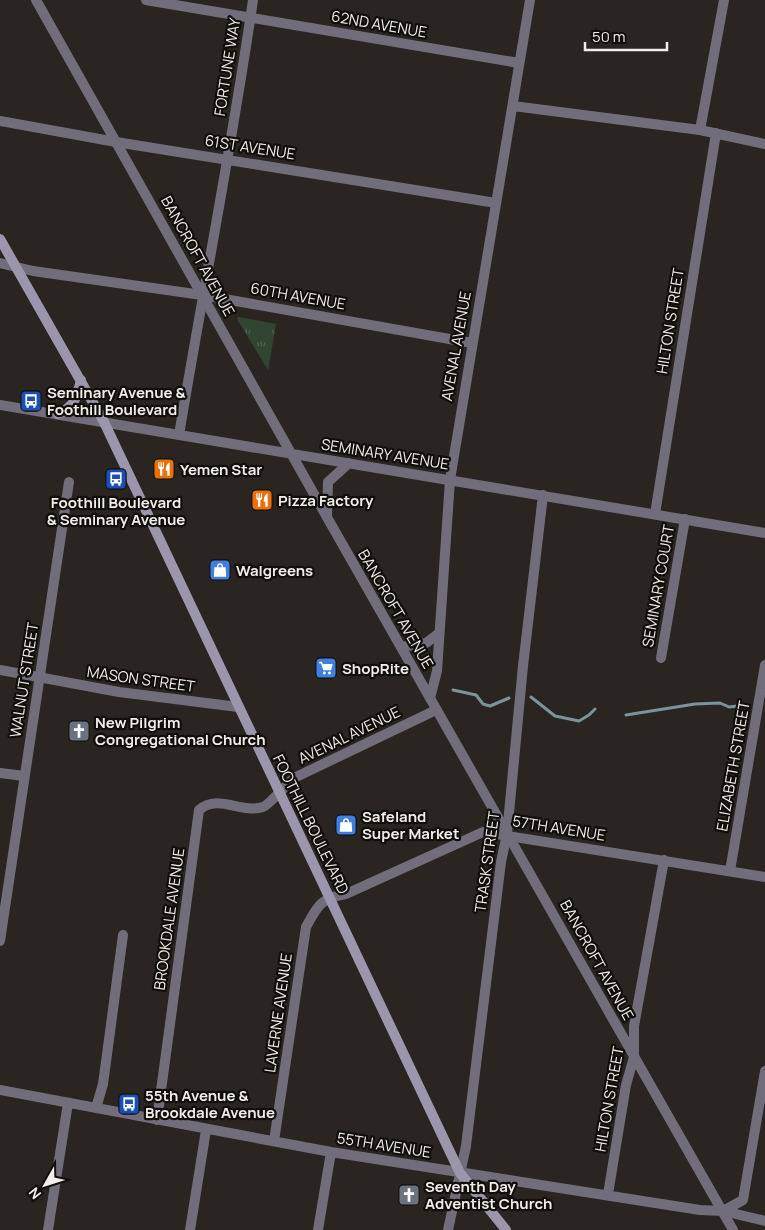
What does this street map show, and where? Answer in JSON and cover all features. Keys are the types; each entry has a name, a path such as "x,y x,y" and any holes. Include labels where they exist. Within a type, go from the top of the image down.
{"main road":[{"name":"FOOTHILL BOULEVARD","path":"0,239 104,422 460,1173 506,1230"},
{"path":"58,414 68,410 73,404 81,380"}],"street":[{"name":"BANCROFT AVENUE","path":"36,0 436,710 733,1230"},
{"name":"62ND AVENUE","path":"146,0 250,16 519,63"},
{"name":"FORTUNE WAY","path":"179,435 202,295 209,268 228,158 253,0"},
{"name":"AVENAL AVENUE","path":"430,698 436,671 450,480 530,0"},
{"path":"700,130 724,0"},
{"path":"513,106 700,130 765,144"},
{"name":"61ST AVENUE","path":"0,121 116,142 228,158 496,202"},
{"name":"HILTON STREET","path":"655,514 716,133"},
{"name":"60TH AVENUE","path":"0,263 16,268 202,295 472,343"},
{"name":"SEMINARY AVENUE","path":"0,405 765,533"},
{"path":"328,519 326,494 328,482 349,463"},
{"name":"WALNUT STREET","path":"0,941 5,874 40,678 68,482"},
{"name":"TRASK STREET","path":"448,1230 466,1146 501,862 507,834 522,676 543,495"},
{"name":"SEMINARY COURT","path":"661,658 685,519"},
{"path":"401,647 426,643 438,634"},
{"name":"ELIZABETH STREET","path":"730,871 765,666"},
{"name":"MASON STREET","path":"0,670 119,692 238,707"},
{"name":"AVENAL AVENUE","path":"278,792 294,778 436,710"},
{"path":"0,773 24,776"},
{"name":"BROOKDALE AVENUE","path":"156,1120 199,810 206,804 215,802 254,809 263,807 270,803 278,792"},
{"name":"57TH AVENUE","path":"329,897 346,894 483,832 507,834 765,878"},
{"name":"HILTON STREET","path":"608,1194 626,1085 634,1057 634,1026 664,860"},
{"name":"LAVERNE AVENUE","path":"274,1141 306,927 315,911 329,897"},
{"path":"96,1108 103,1084 123,935"},
{"path":"723,1211 743,1200 765,1072"},
{"name":"55TH AVENUE","path":"0,1090 331,1152 608,1194 700,1210 723,1211 765,1221"},
{"path":"48,1230 68,1103"},
{"path":"190,1230 206,1130"},
{"path":"318,1230 331,1152"}],"green space":[{"path":"238,317 276,324 268,370 237,319"}],"waterway":[{"path":"453,690 476,695 483,704 490,706 509,698"},
{"path":"531,697 555,716 579,721 595,709"},
{"path":"626,715 695,704 720,703 729,707 746,705"}],"place":[{"name":"Seminary Avenue & Foothill Boulevard","path":"31,401"},
{"name":"Yemen Star","path":"164,469"},
{"name":"Foothill Boulevard & Seminary Avenue","path":"116,479"},
{"name":"Pizza Factory","path":"262,500"},
{"name":"Walgreens","path":"220,570"},
{"name":"ShopRite","path":"326,668"},
{"name":"New Pilgrim Congregational Church","path":"79,731"},
{"name":"Safeland Super Market","path":"346,825"},
{"name":"55th Avenue & Brookdale Avenue","path":"129,1104"},
{"name":"Seventh Day Adventist Church","path":"409,1195"}]}
